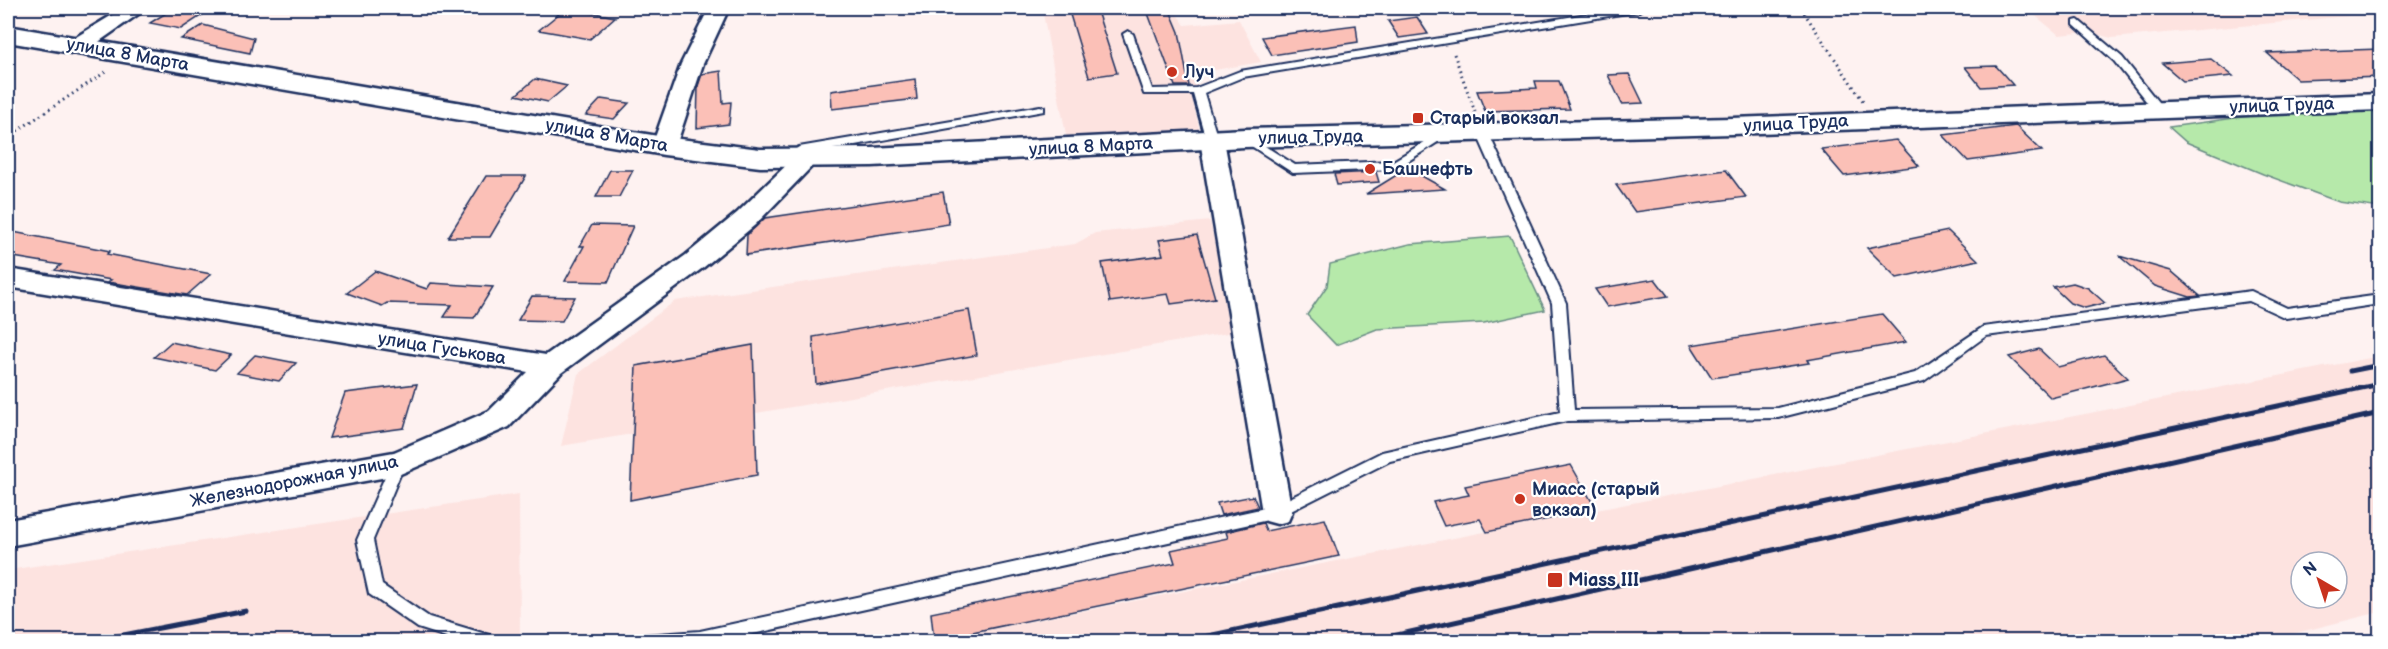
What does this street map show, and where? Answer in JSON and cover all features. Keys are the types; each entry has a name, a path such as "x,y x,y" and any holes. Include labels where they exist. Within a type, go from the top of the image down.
{"main road":[{"name":"улица 8 Марта","path":"8,34 664,146 760,158 807,158 1212,140"},
{"name":"улица Труда","path":"1212,140 2380,102"}],"street":[{"path":"79,45 137,8"},
{"path":"664,146 692,64 719,8"},
{"path":"1212,140 1277,512"},
{"path":"551,366 695,261 746,219 807,158"},
{"name":"улица Гуськова","path":"8,278 551,366"},
{"name":"Железнодорожная улица","path":"8,533 398,463 499,420 551,366"}],"lane":[{"path":"1128,34 1148,92 1198,91 1240,74 1639,8"},
{"path":"2078,23 2118,59 2158,109"},
{"path":"1198,91 1212,140"},
{"path":"760,158 1040,109"},
{"path":"1482,132 1559,303 1567,416"},
{"path":"644,642 700,638 1277,512 1387,456 1567,416 1778,413 1919,376 1983,332 2251,296 2286,313 2380,300"},
{"path":"398,463 364,540 375,589 424,623 489,642"}],"path":[{"path":"1801,8 1875,119"},
{"path":"1448,39 1482,132"},
{"path":"8,137 133,54"}],"shaded area":[{"path":"1042,8 1172,8 1185,25 1239,20 1261,62 1203,72 1192,97 1200,132 1067,140"},
{"path":"2026,8 2380,8 2380,13 2112,38 2088,32 2059,35"},
{"path":"1210,221 1234,332 561,446 578,374 675,301 1075,244 1095,233"},
{"path":"2380,356 2380,612 2264,641 925,642"},
{"path":"519,494 520,641 8,642 8,570"}],"green space":[{"path":"2380,105 2380,208 2339,202 2263,174 2186,142 2169,127 2242,117"},
{"path":"1510,236 1545,310 1484,323 1377,329 1336,345 1307,315 1327,286 1330,264 1410,244"}],"building":[{"path":"174,8 213,8 181,29 150,23"},
{"path":"566,8 615,17 590,39 539,30"},
{"path":"1068,8 1096,8 1117,73 1089,77"},
{"path":"1146,8 1169,8 1179,32 1189,86 1175,86"},
{"path":"1417,17 1428,34 1399,38 1388,21"},
{"path":"203,25 254,38 250,53 181,39"},
{"path":"1356,25 1358,42 1272,55 1262,37"},
{"path":"2380,49 2380,77 2298,80 2267,53"},
{"path":"2211,59 2233,76 2183,81 2162,63"},
{"path":"1996,66 2013,85 1981,87 1965,67"},
{"path":"721,71 723,103 731,102 729,124 697,128 698,86 702,74"},
{"path":"1629,74 1643,103 1622,104 1608,75"},
{"path":"535,79 567,86 548,102 516,95"},
{"path":"915,79 917,99 832,109 831,91"},
{"path":"1535,81 1559,81 1570,109 1485,111 1477,91 1537,88"},
{"path":"601,99 629,103 614,119 586,115"},
{"path":"2016,126 2042,151 1968,161 1943,135"},
{"path":"1896,140 1919,166 1844,176 1821,149"},
{"path":"610,170 633,170 619,197 596,197"},
{"path":"1726,170 1746,197 1635,212 1616,185"},
{"path":"1403,171 1413,171 1445,189 1366,194"},
{"path":"1376,172 1379,182 1337,185 1334,174"},
{"path":"486,176 526,176 490,237 448,237"},
{"path":"943,192 949,224 746,255 747,235 765,218"},
{"path":"592,225 633,226 608,282 565,281 584,246 580,246"},
{"path":"8,231 110,251 107,254 211,274 187,295 108,282 111,280 55,270 61,265 8,256"},
{"path":"1948,231 1978,260 1897,278 1867,248"},
{"path":"1197,235 1215,298 1171,304 1168,294 1110,302 1102,263 1163,255 1159,240"},
{"path":"2119,256 2171,271 2200,296 2190,297 2155,286"},
{"path":"375,271 427,289 431,283 493,287 474,318 444,317 452,305 387,303 382,306 347,293"},
{"path":"1655,279 1668,296 1607,307 1595,289"},
{"path":"2073,283 2088,288 2105,303 2085,308 2070,303 2053,287"},
{"path":"532,296 575,297 562,321 518,320"},
{"path":"969,310 977,355 816,384 813,337"},
{"path":"1882,314 1906,342 1807,360 1809,363 1712,378 1691,345"},
{"path":"171,342 231,355 215,370 154,357"},
{"path":"753,345 757,475 630,500 636,366"},
{"path":"2039,349 2058,367 2104,355 2128,378 2051,398 2009,357"},
{"path":"255,355 296,363 279,381 237,373"},
{"path":"417,384 404,428 329,438 345,393"},
{"name":"Миасс (старый вокзал)","path":"1571,465 1596,509 1487,532 1480,519 1444,526 1433,502 1469,495 1465,486"},
{"path":"1253,496 1258,507 1221,515 1217,503"},
{"path":"1325,519 1339,556 934,640 931,613 1175,563 1171,550 1228,538 1226,532 1263,523 1266,531"}],"railway":[{"path":"2350,371 2380,365"},
{"path":"1180,642 2380,384"},
{"path":"1366,642 2380,413"},
{"path":"88,642 246,611"}],"place":[{"name":"Луч","path":"1172,72"},
{"name":"Старый вокзал","path":"1418,118"},
{"name":"Башнефть","path":"1370,169"},
{"name":"Миасс (старый вокзал)","path":"1520,499"},
{"name":"Miass III","path":"1555,580"}]}
